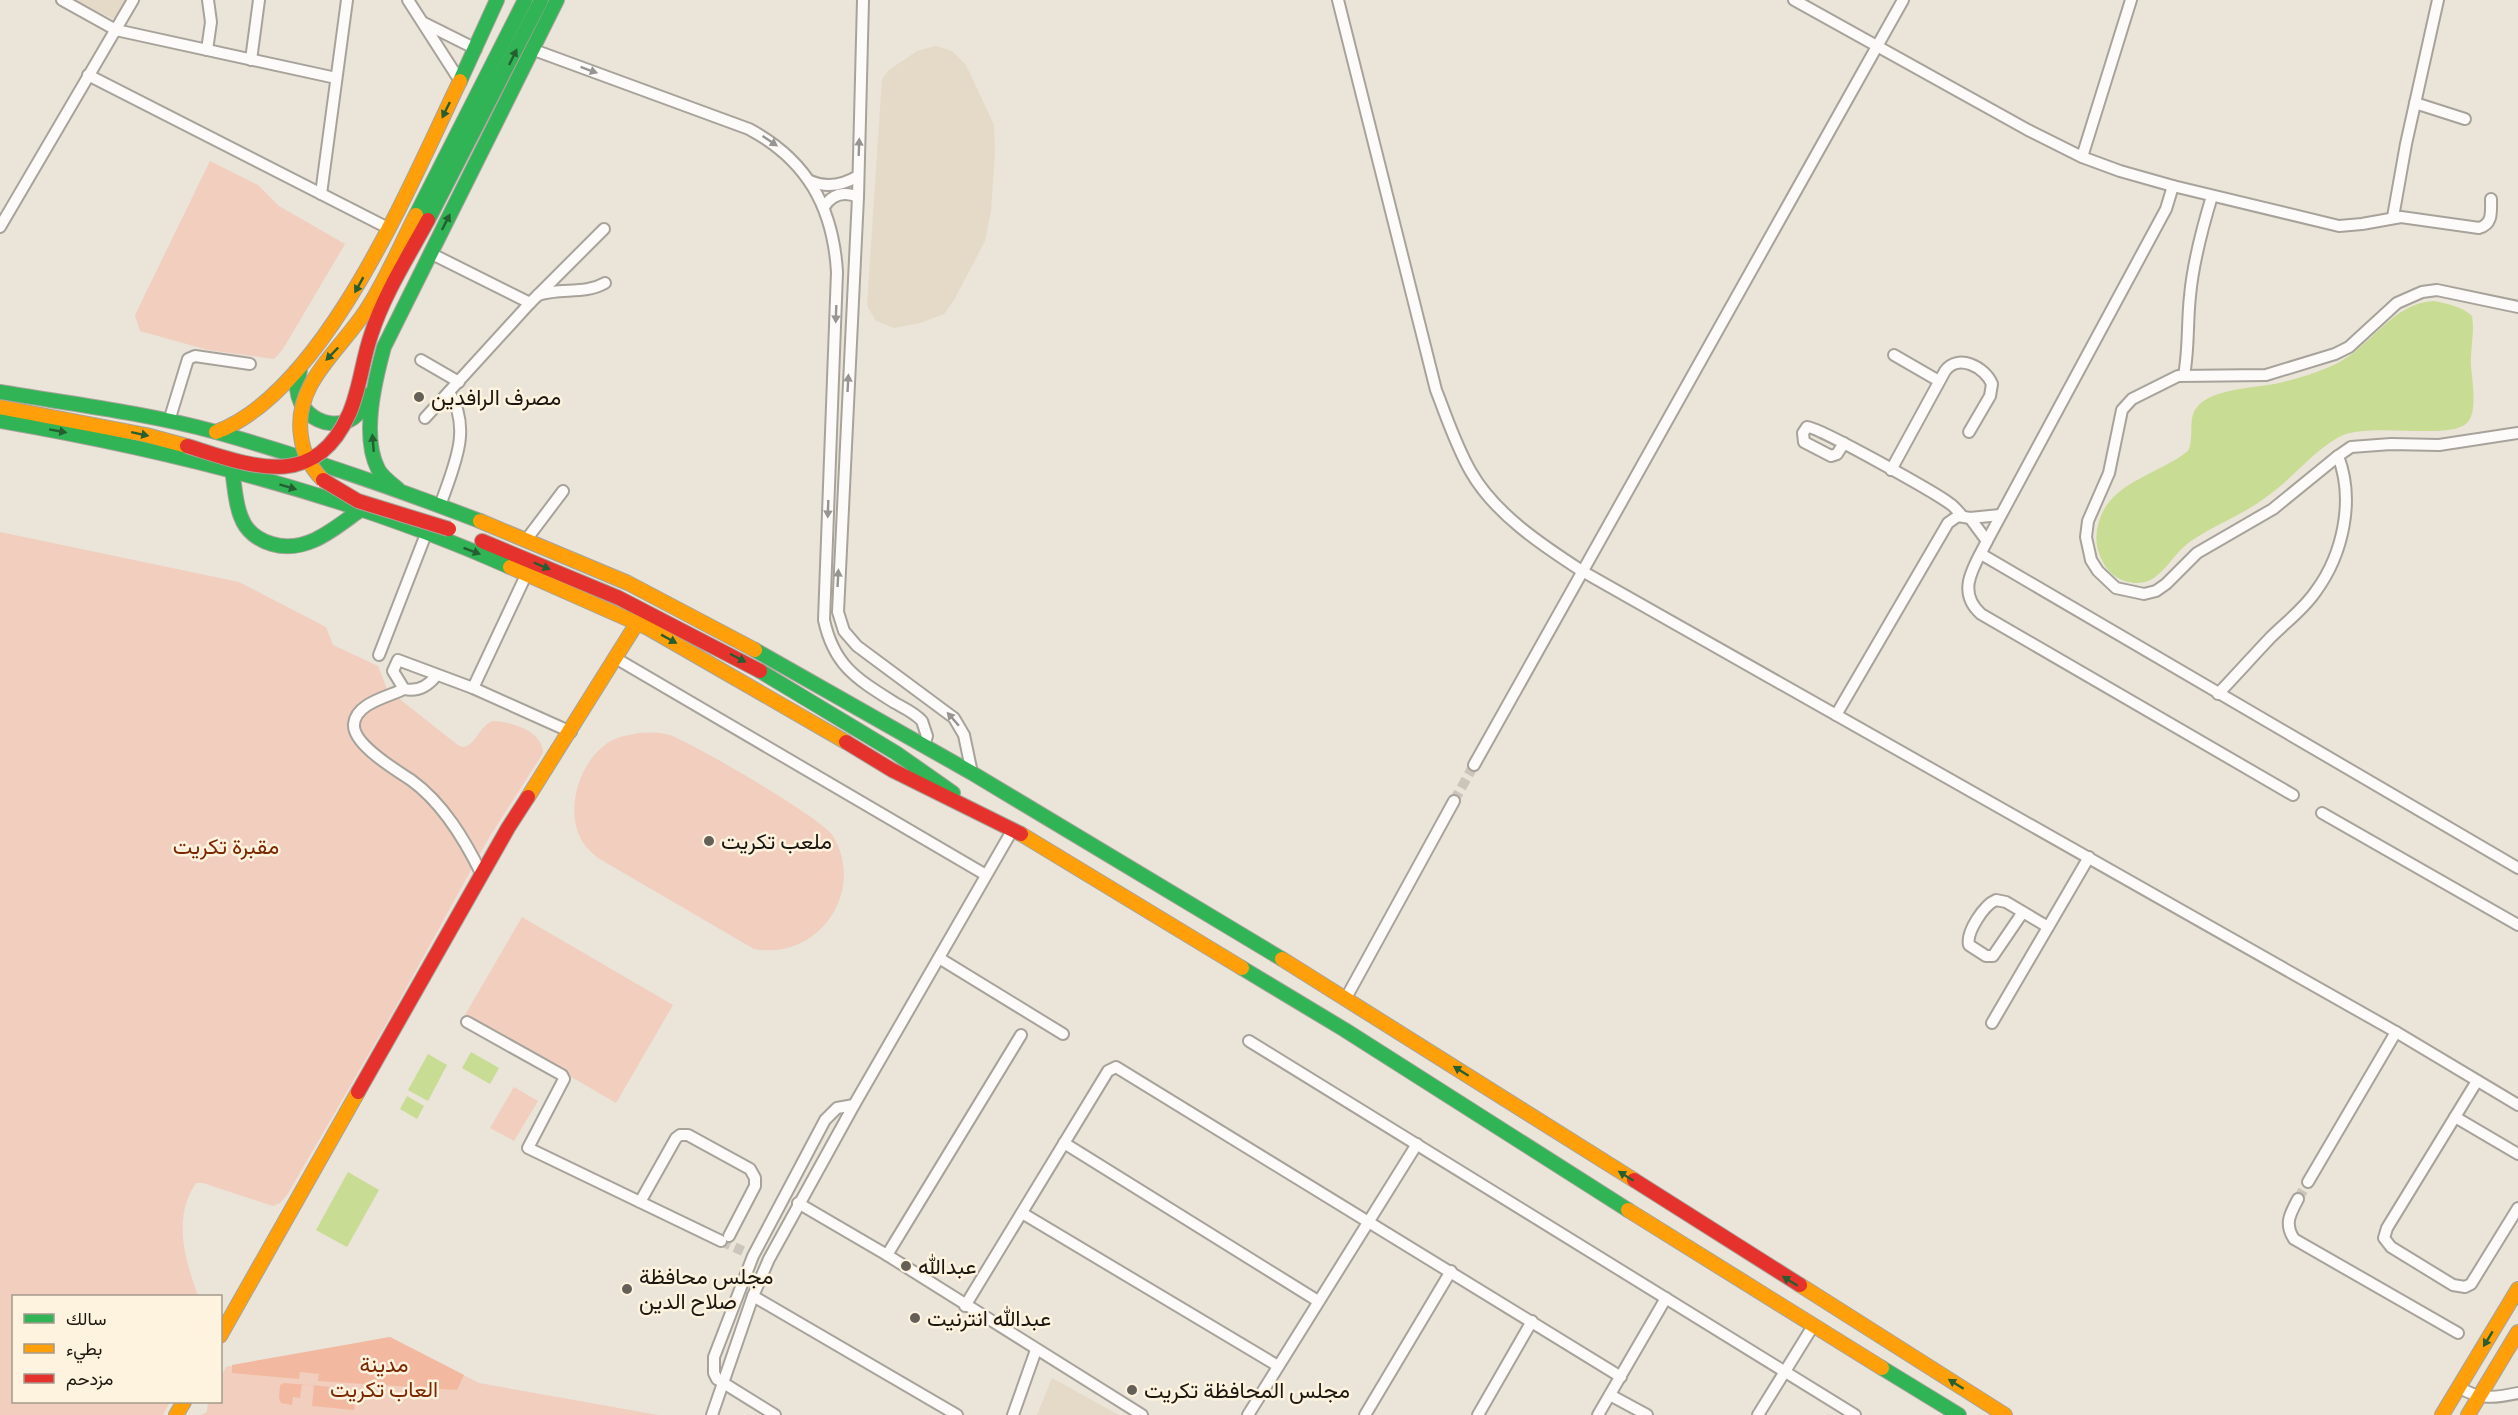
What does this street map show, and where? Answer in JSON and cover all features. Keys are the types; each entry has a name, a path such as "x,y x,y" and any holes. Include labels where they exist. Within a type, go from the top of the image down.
{"main road":[{"path":"497,0 476,50 358,287 300,371 295,386 299,403 314,417 334,424 348,422 363,410 392,328 534,50 555,4"},
{"path":"0,407 146,435 268,468 300,463 324,449 339,432 349,413 372,331 422,218 525,0"},
{"path":"541,0 422,218 368,308 341,346 314,375 306,389 300,413 300,437 305,453 313,468 332,488 357,500 449,529 569,577 733,656 806,697 909,760 969,807"},
{"path":"532,17 555,4"},
{"path":"216,432 233,427 249,417 312,353"},
{"path":"378,366 372,406 374,458 378,469 388,482 400,491"},
{"path":"0,392 169,421 216,432 400,491 526,540 628,584 713,626 972,773 1346,998 2005,1415"},
{"path":"0,422 104,439 284,485 360,510 527,573 637,623 801,714 892,770 932,792 969,807 1013,830 1346,1030 1813,1326 1959,1415"},
{"path":"232,471 242,519 256,537 271,545 288,548 306,545 360,510"},
{"path":"222,1332 527,796 571,732 637,623"},
{"path":"1346,1030 1359,1007"},
{"path":"2442,1415 2518,1289"},
{"path":"2468,1415 2518,1332"}],"street":[{"path":"62,0 116,30 336,78"},
{"path":"0,227 133,0"},
{"path":"207,50 211,22 208,0"},
{"path":"251,60 259,0"},
{"path":"321,194 347,0"},
{"path":"408,0 460,81"},
{"path":"863,0 858,198 838,612 844,631 857,646 954,718 964,735 972,773"},
{"path":"1338,0 1436,390 1455,441 1472,474 1489,496 1518,524 1581,571 2089,857 2396,1032 2518,1105"},
{"path":"1794,0 2037,135 2082,157 2120,171 2327,225 2351,226 2393,217 2408,217 2479,228 2486,225 2490,219 2491,199"},
{"path":"1474,765 1903,0"},
{"path":"2082,157 2131,0"},
{"path":"2393,217 2438,0"},
{"path":"424,23 476,50"},
{"path":"534,50 749,129 776,146 810,181 832,228 837,272 824,620 835,654 845,668 858,680 922,721 927,730 924,745"},
{"path":"88,75 388,228"},
{"path":"2415,103 2465,119"},
{"path":"810,181 832,185 858,176"},
{"path":"2173,186 2166,209 2000,515 1970,575 1967,587 1969,599 1981,614 2294,795"},
{"path":"824,207 838,194 848,194 858,198"},
{"path":"2184,375 2190,296 2212,196"},
{"path":"424,418 534,299 604,229"},
{"path":"430,253 534,299 561,290 583,291 605,282"},
{"path":"2518,307 2429,290 2409,296 2397,303 2349,347 2335,354 2266,375 2184,375 2172,378 2132,399 2120,416 2109,473 2092,511 2086,537 2089,554 2098,571 2116,588 2144,594 2160,588 2197,553 2273,509 2351,447 2383,444 2439,445 2518,433"},
{"path":"1893,355 1940,381"},
{"path":"169,421 184,365 188,359 199,356 250,364"},
{"path":"421,360 459,382"},
{"path":"1891,470 1950,364 1962,361 1986,374 1990,380 1992,392 1969,432"},
{"path":"440,506 461,439 459,409 450,392"},
{"path":"1844,443 1947,501 1966,517 1987,541"},
{"path":"2218,694 2300,610 2316,591 2332,565 2340,543 2346,509 2343,469 2338,456"},
{"path":"526,540 563,491"},
{"path":"1836,715 1948,523 1954,518 2000,515"},
{"path":"379,655 426,534"},
{"path":"1981,554 2518,868"},
{"path":"473,688 527,573"},
{"path":"617,658 986,875"},
{"path":"404,689 394,675 394,666 398,660 473,688 571,732"},
{"path":"436,676 423,687 404,689 361,711 354,723 354,731 363,744 419,786 437,804 459,834 482,875"},
{"path":"1346,998 1454,801"},
{"path":"2322,813 2518,925"},
{"path":"712,1415 753,1296 798,1203 1013,830"},
{"path":"1992,1023 2089,857"},
{"path":"2023,912 1993,956 1986,956 1969,945 1969,936 1990,903 2003,901 2023,912 2048,927"},
{"path":"939,957 1063,1034"},
{"path":"467,1022 562,1075 564,1079 528,1148 640,1202 725,1238 755,1186 754,1175 750,1169 688,1135 680,1135 676,1138 640,1202"},
{"path":"2308,1182 2396,1032"},
{"path":"886,1255 1021,1035"},
{"path":"1249,1041 1855,1415"},
{"path":"965,1306 1108,1071 1119,1068 1621,1377"},
{"path":"2477,1081 2385,1233 2387,1243 2453,1285 2465,1287 2471,1284 2518,1208"},
{"path":"775,1415 723,1384 714,1373 714,1357 748,1254 825,1119 837,1108 854,1105"},
{"path":"2455,1117 2518,1155"},
{"path":"1064,1143 1318,1301"},
{"path":"1248,1415 1418,1144"},
{"path":"2298,1199 2288,1220 2288,1230 2294,1239 2458,1333"},
{"path":"798,1203 886,1255 1142,1415"},
{"path":"1022,1212 1278,1366"},
{"path":"1365,1415 1451,1271"},
{"path":"753,1296 957,1415"},
{"path":"1598,1415 1666,1298"},
{"path":"1478,1415 1532,1321"},
{"path":"1758,1415 1813,1326"},
{"path":"1013,1415 1036,1350"},
{"path":"2459,1387 2488,1398 2518,1394"},
{"path":"1610,1395 1647,1415"}],"shaded area":[{"path":"73,0 127,0 116,20"},
{"path":"936,46 952,51 966,65 994,125 995,153 991,211 985,241 954,300 944,314 920,323 894,328 876,321 867,306 882,79 889,70 917,51"},
{"path":"2434,301 2449,304 2472,316 2473,404 2467,423 2458,428 2443,431 2369,431 2339,437 2320,450 2260,502 2191,541 2154,578 2135,583 2117,578 2107,568 2100,555 2096,539 2099,522 2106,506 2123,489 2188,451 2192,417 2197,407 2204,401 2224,392 2286,381 2336,364 2361,347 2383,326 2406,309"},
{"path":"471,1052 499,1068 490,1084 462,1068"},
{"path":"428,1054 447,1065 428,1101 408,1090"},
{"path":"407,1096 424,1106 417,1119 400,1109"},
{"path":"348,1172 379,1190 347,1247 316,1230"},
{"path":"1052,1378 1119,1415 1037,1415"}],"green space":[{"path":"210,161 258,185 279,206 345,244 283,349 274,359 208,350 140,331 135,315"},
{"name":"مقبرة تكريت","path":"0,532 239,582 326,627 333,645 378,666 387,689 459,746 469,745 488,723 493,721 509,723 532,733 542,745 543,753 487,841 393,1012 287,1195 280,1203 273,1206 203,1183 196,1183 184,1210 183,1239 198,1295 12,1295 12,1403 169,1403 163,1415 0,1415"},
{"name":"ملعب تكريت","path":"654,732 670,735 704,752 783,799 824,827 833,836 842,857 844,879 840,899 830,918 816,933 798,944 777,950 754,949 598,858 588,849 580,837 574,811 575,797 584,771 600,749 611,741 639,733"},
{"path":"522,917 673,1005 616,1103 465,1015"},
{"path":"514,1087 538,1101 514,1141 490,1128"},
{"name":"مدينة العاب تكريت","path":"390,1337 479,1383 658,1415 201,1415 207,1412 208,1403 222,1403 222,1374 226,1367"},
{"path":"390,1337 464,1375 457,1390 318,1381 319,1374 300,1372 299,1379 232,1373 232,1365"},
{"path":"284,1383 302,1384 300,1398 293,1397 292,1405 281,1403 279,1398 280,1385"},
{"path":"308,1385 357,1389 354,1410 312,1406 314,1386"}],"tunnel":[{"path":"1454,801 1474,765"},
{"path":"2298,1199 2308,1182"},
{"path":"721,1241 743,1251"}],"traffic: fast":[{"path":"460,81 497,0"},
{"path":"416,215 525,0"},
{"path":"428,220 541,0"},
{"path":"398,489 378,469 370,441 371,408 384,347 557,0"},
{"path":"300,370 297,389 301,403 308,413 319,420 342,423 353,418 362,409 368,395"},
{"path":"0,392 190,425 283,452 480,521"},
{"path":"0,421 130,446 260,478 387,518 510,567"},
{"path":"232,471 237,506 243,522 253,534 272,544 296,546 308,543 330,532 360,510"},
{"path":"755,650 972,773 1282,959"},
{"path":"760,671 896,753 953,793"},
{"path":"1242,968 1345,1030 1628,1210"},
{"path":"1882,1368 1959,1415"}],"traffic: slow":[{"path":"216,432 256,409 294,374 329,330 390,226 460,81"},
{"path":"323,480 308,460 302,442 300,417 304,400 321,368 374,298 416,215"},
{"path":"0,407 146,435 187,446"},
{"path":"480,521 628,583 755,650"},
{"path":"510,567 648,628 846,742"},
{"path":"528,797 637,623"},
{"path":"1021,834 1242,968"},
{"path":"1282,959 1634,1180"},
{"path":"222,1332 358,1092"},
{"path":"1628,1210 1882,1368"},
{"path":"1800,1285 2005,1415"},
{"path":"2442,1415 2518,1289"},
{"path":"2468,1415 2518,1332"},
{"path":"176,1415 183,1403"}],"traffic: jam":[{"path":"187,446 234,460 278,467 299,464 318,455 335,439 349,414 376,320 428,220"},
{"path":"323,480 358,501 449,529"},
{"path":"482,541 619,598 760,671"},
{"path":"846,742 892,770 1021,834"},
{"path":"358,1092 508,828 528,797"},
{"path":"1634,1180 1800,1285"}],"place":[{"name":"مصرف الرافدين","path":"419,397"},
{"name":"ملعب تكريت","path":"709,841"},
{"name":"عبدالله","path":"906,1266"},
{"name":"مجلس محافظة صلاح الدين","path":"627,1289"},
{"name":"عبدالله انترنيت","path":"915,1318"},
{"name":"مجلس المحافظة تكريت","path":"1132,1390"}]}
